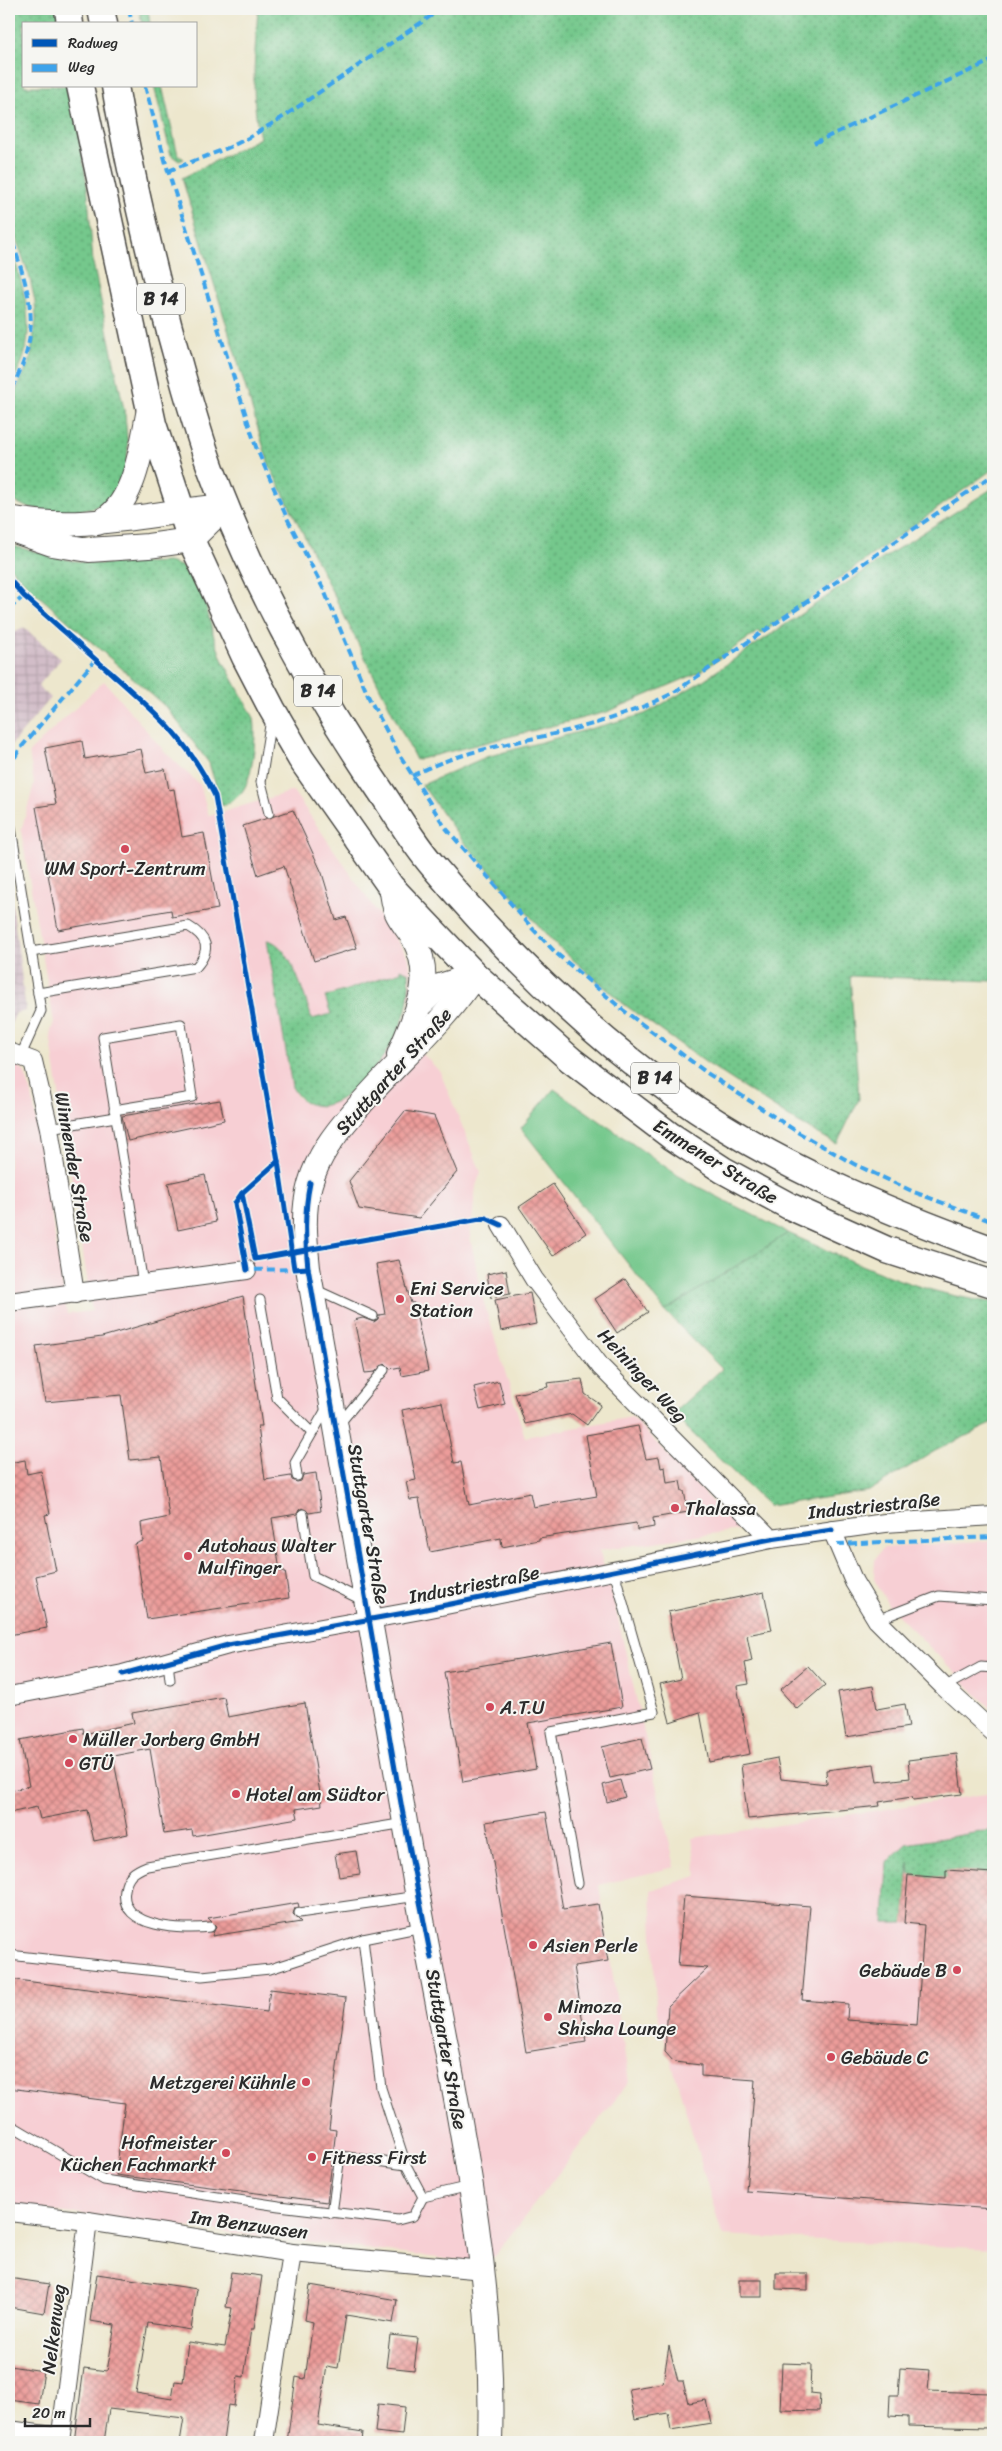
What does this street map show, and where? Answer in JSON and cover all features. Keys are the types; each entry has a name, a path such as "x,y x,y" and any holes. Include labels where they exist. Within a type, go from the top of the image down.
{"main road":[{"path":"68,9 70,22"},
{"path":"101,9 104,22"},
{"name":"B 14","path":"80,88 149,409 191,540 245,657 301,759 391,887 475,975"},
{"name":"B 14","path":"115,88 125,144 160,295 193,417 226,506 274,610 336,724 430,863 501,942"},
{"path":"475,975 501,942"},
{"name":"Emmener Straße","path":"501,942 583,1020 674,1094 730,1130 790,1163 923,1224 993,1250"},
{"name":"Emmener Straße","path":"475,975 571,1060 671,1136 723,1170 789,1206 887,1250 993,1284"}],"street":[{"path":"94,524 112,516 126,495 135,470 149,409"},
{"path":"9,518 56,524 94,524 180,510 226,506"},
{"path":"9,529 52,544 89,550 148,546 191,540 226,506"},
{"path":"391,887 396,913 413,937 421,953 425,977 421,1004 396,1065"},
{"path":"421,1004 440,986 475,975"},
{"name":"Stuttgarter Straße","path":"475,975 448,1011 396,1065 326,1146 310,1183 305,1208 305,1233 312,1288 484,2270 490,2356 490,2442"},
{"name":"Winnender Straße","path":"15,1053 34,1061 48,1128 75,1294"},
{"name":"Heininger Weg","path":"501,1226 534,1279 601,1367 771,1539"},
{"path":"9,1302 247,1270"},
{"name":"Industriestraße","path":"9,1696 123,1674 228,1645 368,1611 614,1571 771,1539 885,1523 993,1516"},
{"path":"832,1530 854,1582 877,1620 944,1687 993,1732"},
{"name":"Im Benzwasen","path":"9,2212 88,2221 292,2253 484,2270"},
{"name":"Nelkenweg","path":"60,2440 88,2221"},
{"path":"264,2442 292,2253"},
{"path":"9,2430 60,2440"}],"lane":[{"path":"269,813 261,782 272,709"},
{"name":"Winnender Straße","path":"9,816 41,1011 15,1053"},
{"path":"31,952 188,926 203,938 206,948 204,956 196,967 38,993"},
{"path":"48,1128 115,1114 192,1097 181,1024 103,1036 115,1114 143,1284"},
{"path":"312,1288 373,1316"},
{"path":"260,1300 277,1398 312,1433"},
{"path":"337,1427 384,1370"},
{"path":"297,1476 295,1463 332,1399"},
{"path":"303,1514 313,1576 368,1611"},
{"path":"578,1883 551,1732 654,1712 614,1571"},
{"path":"877,1620 939,1596 993,1600"},
{"path":"168,1662 170,1680"},
{"path":"944,1687 981,1667 993,1668"},
{"path":"210,1927 178,1929 144,1920 131,1912 124,1897 126,1883 133,1871 147,1866 405,1823"},
{"path":"300,1913 418,1896"},
{"path":"9,1955 202,1976 270,1969 363,1939 425,1927"},
{"path":"363,1939 381,2088 406,2165 423,2197"},
{"path":"9,2124 104,2180 332,2213 398,2220 413,2216 423,2197 470,2186"},
{"path":"332,2213 340,2156 406,2165"}],"shaded area":[{"path":"24,628 61,659 38,686 51,698 12,744 9,744 9,635"},
{"path":"104,681 165,752 200,785 209,816 293,791 409,958 412,988 401,1031 440,1072 481,1172 476,1186 470,1237 484,1303 525,1437 632,1417 739,1530 599,1550 612,1593 675,1867 599,1885 629,2082 488,2264 9,2206 9,1059 24,1071 32,1094 67,1314 92,1311 50,1034 54,1022 21,831 34,784 29,752","holes":["401,972 389,1045 374,1067 340,1101 307,1104 297,1097 292,1087 312,1019 331,1014 326,997"]},
{"path":"9,878 26,1011 16,1013 10,1026"},
{"path":"993,1540 993,1711 888,1605 874,1579 875,1559 883,1548"},
{"path":"993,1793 993,2249 722,2235 656,2009 651,1890 697,1876 692,1838"}],"green space":[{"path":"9,9 62,9 64,22 22,22 22,88 73,88 88,194 93,263 125,414 128,449 125,472 111,499 91,509 50,512 24,506 9,499 9,405 30,361 36,320 35,301 29,275 9,219"},
{"path":"139,9 148,9 150,22 142,22"},
{"path":"258,9 993,9 993,469 761,634 759,631 698,673 607,712 416,760 269,465 182,178 260,138 254,90"},
{"path":"154,88 162,88 178,155 184,159 179,161 171,155"},
{"path":"9,244 25,296 28,333 25,351 19,368 9,384"},
{"path":"993,488 993,981 850,976 859,1099 837,1144 797,1122 708,1064 625,1005 555,944 462,840 422,785 486,757 645,714 699,683 891,553"},
{"path":"9,545 69,560 100,564 168,562 181,566 194,577 202,590 214,637 222,659 254,718 255,733 252,763 248,780 243,791 238,796 222,806 209,763 168,709 31,589 9,566"},
{"path":"267,940 276,943 290,961 312,1019 331,1014 325,997 401,972 401,969 409,973 409,992 402,1022 385,1055 355,1089 338,1100 321,1106 305,1102 292,1087"},
{"path":"554,1089 683,1179 788,1233 665,1311 521,1128"},
{"path":"788,1233 863,1266 914,1285 966,1298 993,1302 993,1423 935,1451 869,1491 769,1506 672,1414 722,1369 665,1311"},
{"path":"993,1830 993,1873 946,1870 946,1878 910,1875 909,1862 904,1923 884,1923 887,1862 906,1844"}],"building":[{"path":"82,741 85,759 141,749 146,773 165,769 169,790 174,789 182,837 204,833 218,909 172,917 171,910 58,930 36,807 56,804 45,748"},
{"path":"293,810 322,873 336,920 346,917 357,948 314,961 284,866 258,875 243,826"},
{"path":"220,1100 224,1120 128,1141 122,1116"},
{"path":"405,1111 434,1116 457,1172 419,1218 359,1209 349,1181"},
{"path":"205,1175 216,1222 178,1230 168,1183"},
{"path":"553,1184 586,1233 553,1256 519,1207"},
{"path":"399,1260 411,1303 414,1303 428,1371 402,1376 400,1367 390,1369 385,1364 375,1372 365,1373 354,1320 363,1318 374,1322 378,1319 379,1315 385,1314 376,1264"},
{"path":"506,1270 510,1294 491,1298 487,1274"},
{"path":"625,1279 648,1312 617,1333 595,1299"},
{"path":"530,1293 536,1324 501,1331 495,1300"},
{"path":"243,1296 262,1426 258,1426 265,1480 291,1476 292,1480 297,1482 301,1481 303,1475 316,1473 321,1511 309,1513 302,1508 297,1514 272,1518 280,1571 285,1571 289,1598 147,1619 135,1544 143,1541 141,1523 169,1517 161,1457 130,1460 121,1395 45,1402 36,1346 102,1337"},
{"path":"582,1379 585,1394 601,1405 587,1425 572,1414 525,1424 515,1394 548,1387 547,1383"},
{"path":"499,1381 505,1404 480,1410 474,1387"},
{"path":"442,1402 454,1463 461,1462 469,1505 530,1493 533,1507 597,1496 586,1435 638,1426 646,1459 659,1457 661,1468 665,1467 667,1483 680,1481 688,1512 653,1518 654,1527 637,1530 636,1523 539,1538 539,1540 502,1547 501,1538 430,1552 419,1499 410,1500 406,1482 416,1480 402,1410"},
{"path":"25,1460 27,1474 41,1471 50,1514 45,1515 56,1571 36,1576 47,1628 9,1635 9,1463"},
{"path":"764,1592 772,1630 747,1635 752,1661 745,1663 749,1684 737,1686 750,1754 709,1762 700,1712 670,1722 660,1684 681,1679 668,1612"},
{"path":"611,1643 622,1707 528,1723 536,1769 463,1782 444,1672"},
{"path":"808,1666 825,1685 797,1709 780,1690"},
{"path":"873,1686 877,1709 905,1704 909,1727 846,1737 838,1692"},
{"path":"224,1697 228,1717 305,1703 322,1805 296,1809 298,1818 193,1836 192,1830 164,1834 150,1749 113,1756 128,1834 94,1841 87,1810 40,1819 37,1807 9,1813 9,1791 29,1786 20,1740 83,1728 84,1734 134,1723 132,1713"},
{"path":"642,1738 650,1769 610,1778 602,1747"},
{"path":"957,1754 962,1794 913,1800 912,1797 879,1802 880,1806 748,1819 741,1765 777,1758 781,1779 827,1784 826,1770 874,1764 877,1782 910,1778 908,1760"},
{"path":"620,1780 625,1797 607,1802 603,1785"},
{"path":"546,1812 563,1909 598,1904 608,1961 574,1966 586,2042 526,2052 486,1822"},
{"path":"356,1851 360,1874 339,1877 335,1854"},
{"name":"Gebäude C","path":"946,1870 993,1873 993,2209 746,2191 755,2080 701,2076 701,2065 674,2062 665,2052 668,2006 708,1968 678,1966 684,1896 810,1906 802,2000 848,2004 847,2020 917,2025 924,1925 904,1923 908,1875 946,1878"},
{"path":"298,1903 299,1907 295,1908 293,1914 301,1922 212,1936 216,1926 208,1918"},
{"path":"9,1979 267,2012 270,1989 346,1998 329,2129 336,2130 327,2202 116,2175 125,2103 9,2088"},
{"path":"231,2272 262,2276 254,2329 251,2329 244,2377 238,2376 234,2406 228,2405 223,2442 180,2442 184,2418 109,2409 104,2442 74,2442 84,2368 107,2371 115,2325 90,2321 97,2274 197,2289 191,2330 148,2323 136,2393 172,2399 175,2381 183,2382 188,2342 225,2347 232,2308 226,2307"},
{"path":"776,2273 808,2273 808,2290 776,2289"},
{"path":"9,2278 49,2284 44,2313 9,2307"},
{"path":"739,2280 762,2280 762,2297 739,2297"},
{"path":"310,2285 397,2300 393,2323 346,2315 338,2368 327,2366 318,2425 363,2432 362,2442 287,2442 296,2377 305,2379 313,2322 305,2320"},
{"path":"390,2335 418,2338 414,2370 386,2367"},
{"path":"669,2346 678,2381 683,2381 688,2403 706,2400 711,2423 671,2430 668,2413 635,2419 629,2389 663,2383"},
{"path":"782,2363 811,2364 810,2393 820,2394 819,2411 780,2410"},
{"path":"9,2366 44,2371 39,2404 9,2400"},
{"path":"900,2368 930,2370 928,2391 989,2393 988,2428 908,2426 908,2417 889,2416 890,2395 898,2395"},
{"path":"378,2404 405,2407 402,2435 375,2432"}],"marked path":[{"path":"129,9 132,22"},
{"path":"168,171 230,147 250,137 283,117 441,9"},
{"path":"814,143 993,60"},
{"path":"146,88 168,171 256,447 287,518 323,588 369,698 399,754 445,827 556,953 623,1010 707,1073 799,1133 854,1164 914,1192 993,1222"},
{"path":"9,231 28,294 30,312 27,350 9,393"},
{"path":"412,776 430,767 466,754 562,732 604,720 632,711 673,693 993,475"},
{"path":"9,609 24,596"},
{"path":"9,768 19,750 95,660"},
{"path":"246,1266 247,1270 298,1269"},
{"path":"837,1544 993,1537"}],"cycle path":[{"path":"9,579 24,596 170,728 194,758 215,796 278,1161 294,1269 308,1268"},
{"path":"247,1270 235,1203 242,1193 278,1161"},
{"path":"310,1183 306,1225 308,1268 402,1809 431,1958"},
{"path":"242,1193 255,1259 486,1218 501,1225"},
{"path":"123,1674 228,1645 421,1610 771,1539 832,1530"}],"place":[{"name":"WM Sport-Zentrum","path":"125,849"},
{"name":"Eni Service Station","path":"400,1299"},
{"name":"Thalassa","path":"675,1508"},
{"name":"Autohaus Walter Mulfinger","path":"188,1556"},
{"name":"A.T.U","path":"490,1707"},
{"name":"Müller Jorberg GmbH","path":"73,1739"},
{"name":"GTÜ","path":"69,1763"},
{"name":"Hotel am Südtor","path":"236,1794"},
{"name":"Asien Perle","path":"533,1945"},
{"name":"Gebäude B","path":"957,1970"},
{"name":"Mimoza Shisha Lounge","path":"548,2017"},
{"name":"Gebäude C","path":"831,2057"},
{"name":"Metzgerei Kühnle","path":"306,2082"},
{"name":"Hofmeister Küchen Fachmarkt","path":"226,2153"},
{"name":"Fitness First","path":"312,2157"}]}
